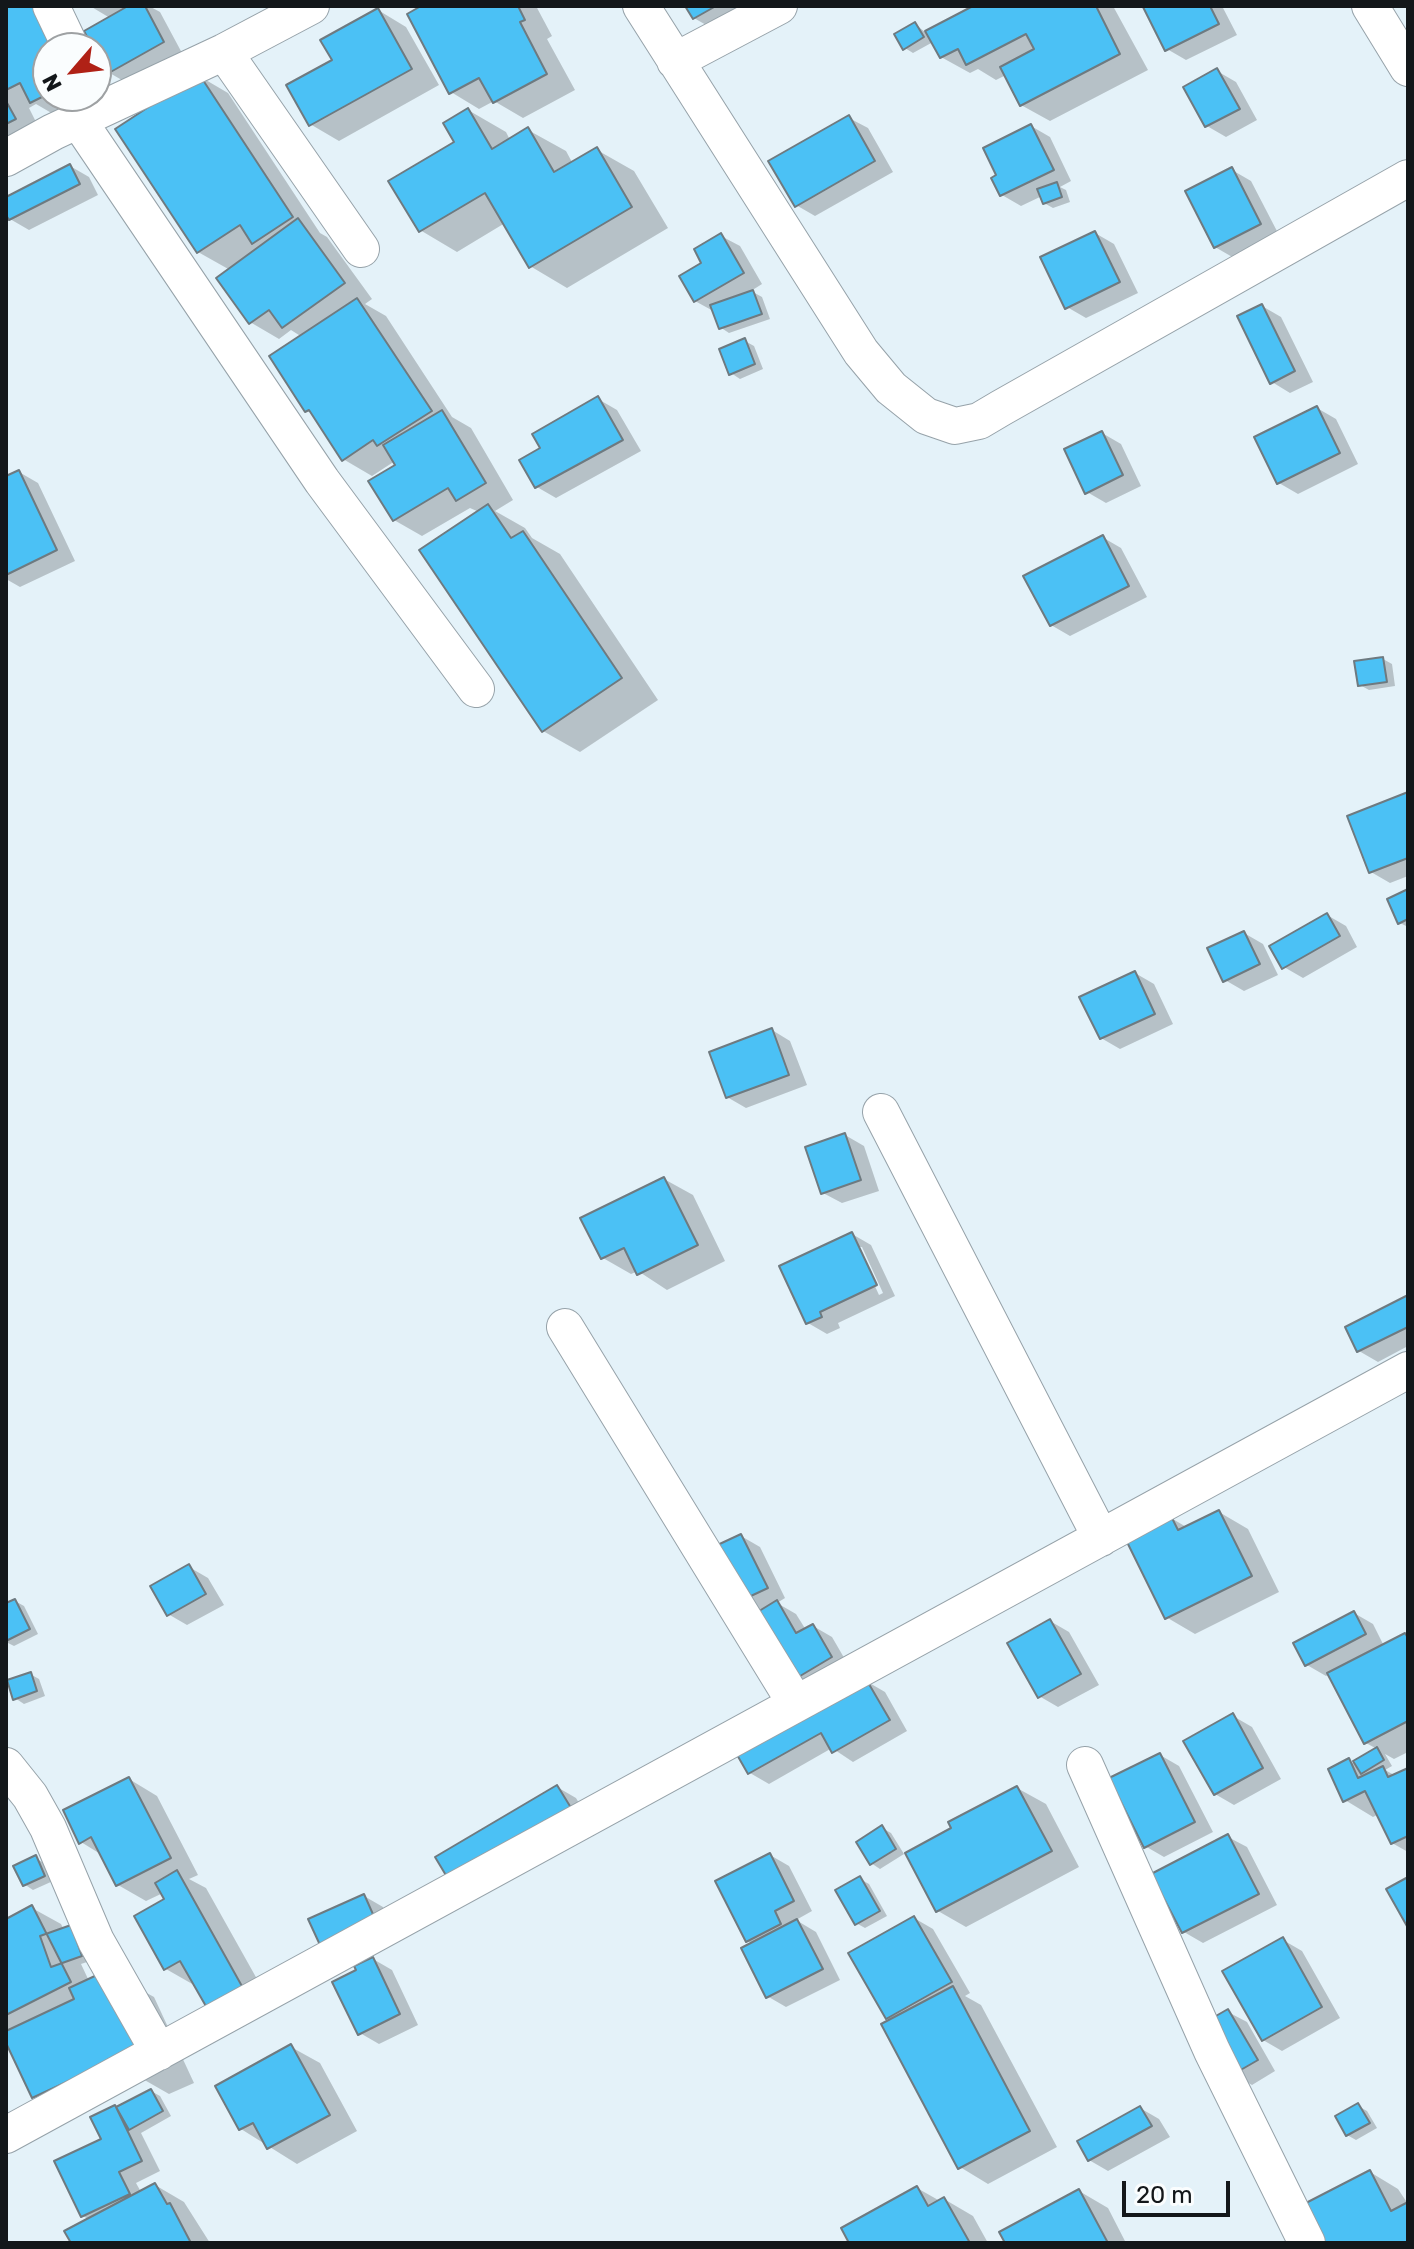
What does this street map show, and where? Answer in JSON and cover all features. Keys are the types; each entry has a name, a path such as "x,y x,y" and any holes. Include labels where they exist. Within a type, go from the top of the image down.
{"street":[{"path":"51,6 63,32"},
{"path":"112,99 224,52 274,14 311,6"},
{"path":"641,6 861,352 891,388 926,416 955,426 979,421 1408,178"},
{"path":"675,61 779,6"},
{"path":"1370,6 1408,68"},
{"path":"224,52 361,249"},
{"path":"6,158 84,112"},
{"path":"96,112 322,481 476,689"},
{"path":"881,1112 1101,1538"},
{"path":"565,1327 796,1704"},
{"path":"6,2135 1408,1370"},
{"path":"1085,1765 1212,2051 1307,2243"},
{"path":"6,1766 30,1796 48,1828 96,1941 159,2052"}],"building":[{"path":"6,6 38,6 51,32 32,32 32,102 20,83 6,90"},
{"path":"128,6 145,6 164,42 112,71 112,32 84,31"},
{"path":"421,6 518,6 525,20 520,22 547,74 493,103 479,78 449,94 407,14"},
{"path":"685,6 716,6 693,19"},
{"path":"973,6 1096,6 1120,54 1020,106 1000,67 1034,49 1026,34 966,65 958,49 940,58 925,31"},
{"path":"1210,6 1219,24 1165,51 1143,7"},
{"path":"378,8 412,69 309,126 286,85 332,60 320,40"},
{"path":"915,22 924,37 903,50 894,34"},
{"path":"1217,68 1240,109 1205,127 1183,87"},
{"path":"199,74 293,217 252,244 240,225 197,253 115,129"},
{"path":"6,101 16,119 6,124"},
{"path":"468,108 492,149 528,127 554,172 597,147 632,207 529,268 485,193 419,232 388,181 454,142 443,123"},
{"path":"849,115 875,161 795,207 768,161"},
{"path":"1031,124 1054,170 1000,196 991,178 996,175 983,148"},
{"path":"70,164 80,184 9,220 6,197"},
{"path":"1232,167 1261,224 1214,248 1185,191"},
{"path":"1057,182 1062,197 1043,204 1037,189"},
{"path":"298,218 345,283 282,328 269,310 249,324 216,278"},
{"path":"1095,231 1120,282 1065,309 1040,257"},
{"path":"721,233 744,273 694,302 679,276 701,263 694,249"},
{"path":"753,290 762,314 719,329 710,305"},
{"path":"357,298 432,411 377,446 373,440 342,461 309,410 305,412 269,356"},
{"path":"1262,304 1295,371 1270,384 1237,316"},
{"path":"745,338 755,364 729,375 719,349"},
{"path":"598,396 623,440 535,488 519,460 540,448 532,434"},
{"path":"1317,406 1340,453 1277,484 1254,437"},
{"path":"442,410 486,483 456,501 448,488 393,521 368,481 395,465 383,445"},
{"path":"1102,431 1123,475 1085,494 1064,449"},
{"path":"19,470 57,550 6,575 6,476"},
{"path":"488,504 511,538 523,531 622,678 542,732 419,550"},
{"path":"1103,535 1129,586 1050,626 1023,576"},
{"path":"1383,657 1387,682 1358,686 1354,661"},
{"path":"1408,792 1408,858 1369,873 1347,816"},
{"path":"1408,889 1408,919 1398,924 1387,899"},
{"path":"1327,913 1340,936 1282,969 1269,946"},
{"path":"1244,931 1260,964 1223,982 1207,948"},
{"path":"1135,971 1155,1014 1100,1039 1079,997"},
{"path":"772,1028 789,1075 726,1098 709,1052"},
{"path":"845,1133 861,1180 821,1194 805,1147"},
{"path":"664,1177 698,1245 637,1275 624,1248 601,1259 580,1218"},
{"path":"852,1232 877,1285 820,1312 822,1317 806,1324 779,1266"},
{"path":"1408,1295 1408,1327 1357,1352 1345,1327"},
{"path":"1219,1510 1252,1576 1165,1619 1125,1538 1171,1516 1178,1530"},
{"path":"741,1534 768,1588 738,1602 711,1548"},
{"path":"189,1564 206,1594 167,1616 150,1586"},
{"path":"15,1599 30,1629 6,1641 6,1603"},
{"path":"777,1600 796,1633 813,1624 832,1657 790,1682 751,1616"},
{"path":"1354,1611 1366,1634 1305,1666 1293,1643"},
{"path":"1050,1619 1081,1674 1038,1698 1007,1643"},
{"path":"1405,1633 1408,1638 1408,1721 1364,1744 1327,1673"},
{"path":"31,1672 37,1691 13,1700 7,1680"},
{"path":"866,1679 890,1720 832,1753 821,1733 748,1774 736,1753"},
{"path":"1233,1713 1263,1768 1214,1795 1183,1741"},
{"path":"1377,1747 1384,1760 1361,1774 1353,1761"},
{"path":"1160,1753 1195,1822 1144,1848 1109,1778"},
{"path":"1349,1758 1358,1778 1383,1766 1388,1777 1408,1768 1408,1836 1391,1844 1365,1791 1343,1802 1328,1769"},
{"path":"129,1777 171,1858 116,1886 91,1837 79,1844 63,1810"},
{"path":"557,1785 573,1811 450,1882 435,1857"},
{"path":"1017,1786 1052,1851 936,1912 905,1853 951,1828 948,1822"},
{"path":"882,1825 896,1849 870,1865 856,1842"},
{"path":"1228,1834 1259,1894 1182,1933 1151,1874"},
{"path":"770,1853 794,1901 775,1911 781,1924 746,1942 715,1881"},
{"path":"36,1855 45,1876 23,1886 13,1866"},
{"path":"177,1870 243,1988 207,2008 180,1961 164,1970 134,1916 164,1899 155,1883"},
{"path":"860,1876 880,1911 855,1925 835,1890"},
{"path":"1408,1877 1408,1928 1386,1889"},
{"path":"364,1894 376,1921 320,1945 308,1919"},
{"path":"32,1905 71,1982 6,2015 6,1919"},
{"path":"914,1916 952,1982 886,2019 848,1953"},
{"path":"797,1919 823,1969 766,1998 741,1948"},
{"path":"71,1925 82,1956 51,1967 40,1936"},
{"path":"1283,1937 1322,2007 1262,2041 1222,1971"},
{"path":"373,1957 400,2014 358,2035 332,1982"},
{"path":"97,1975 167,2066 127,2054 32,2098 6,2043 6,2031 74,1999 69,1988"},
{"path":"953,1986 1030,2131 958,2169 881,2024"},
{"path":"1228,2009 1258,2060 1232,2075 1202,2024"},
{"path":"291,2044 330,2115 267,2149 253,2123 239,2130 215,2086"},
{"path":"151,2089 163,2111 129,2130 116,2107"},
{"path":"1358,2103 1370,2123 1346,2136 1335,2116"},
{"path":"115,2105 142,2161 119,2172 130,2194 81,2217 54,2161 101,2139 90,2117"},
{"path":"1140,2106 1152,2126 1088,2161 1077,2141"},
{"path":"1370,2170 1391,2211 1408,2202 1408,2243 1322,2243 1302,2205"},
{"path":"155,2183 167,2204 170,2203 191,2243 71,2243 64,2231"},
{"path":"917,2186 928,2206 944,2197 970,2243 849,2243 841,2228"},
{"path":"1079,2189 1108,2243 1005,2243 999,2232"}]}
